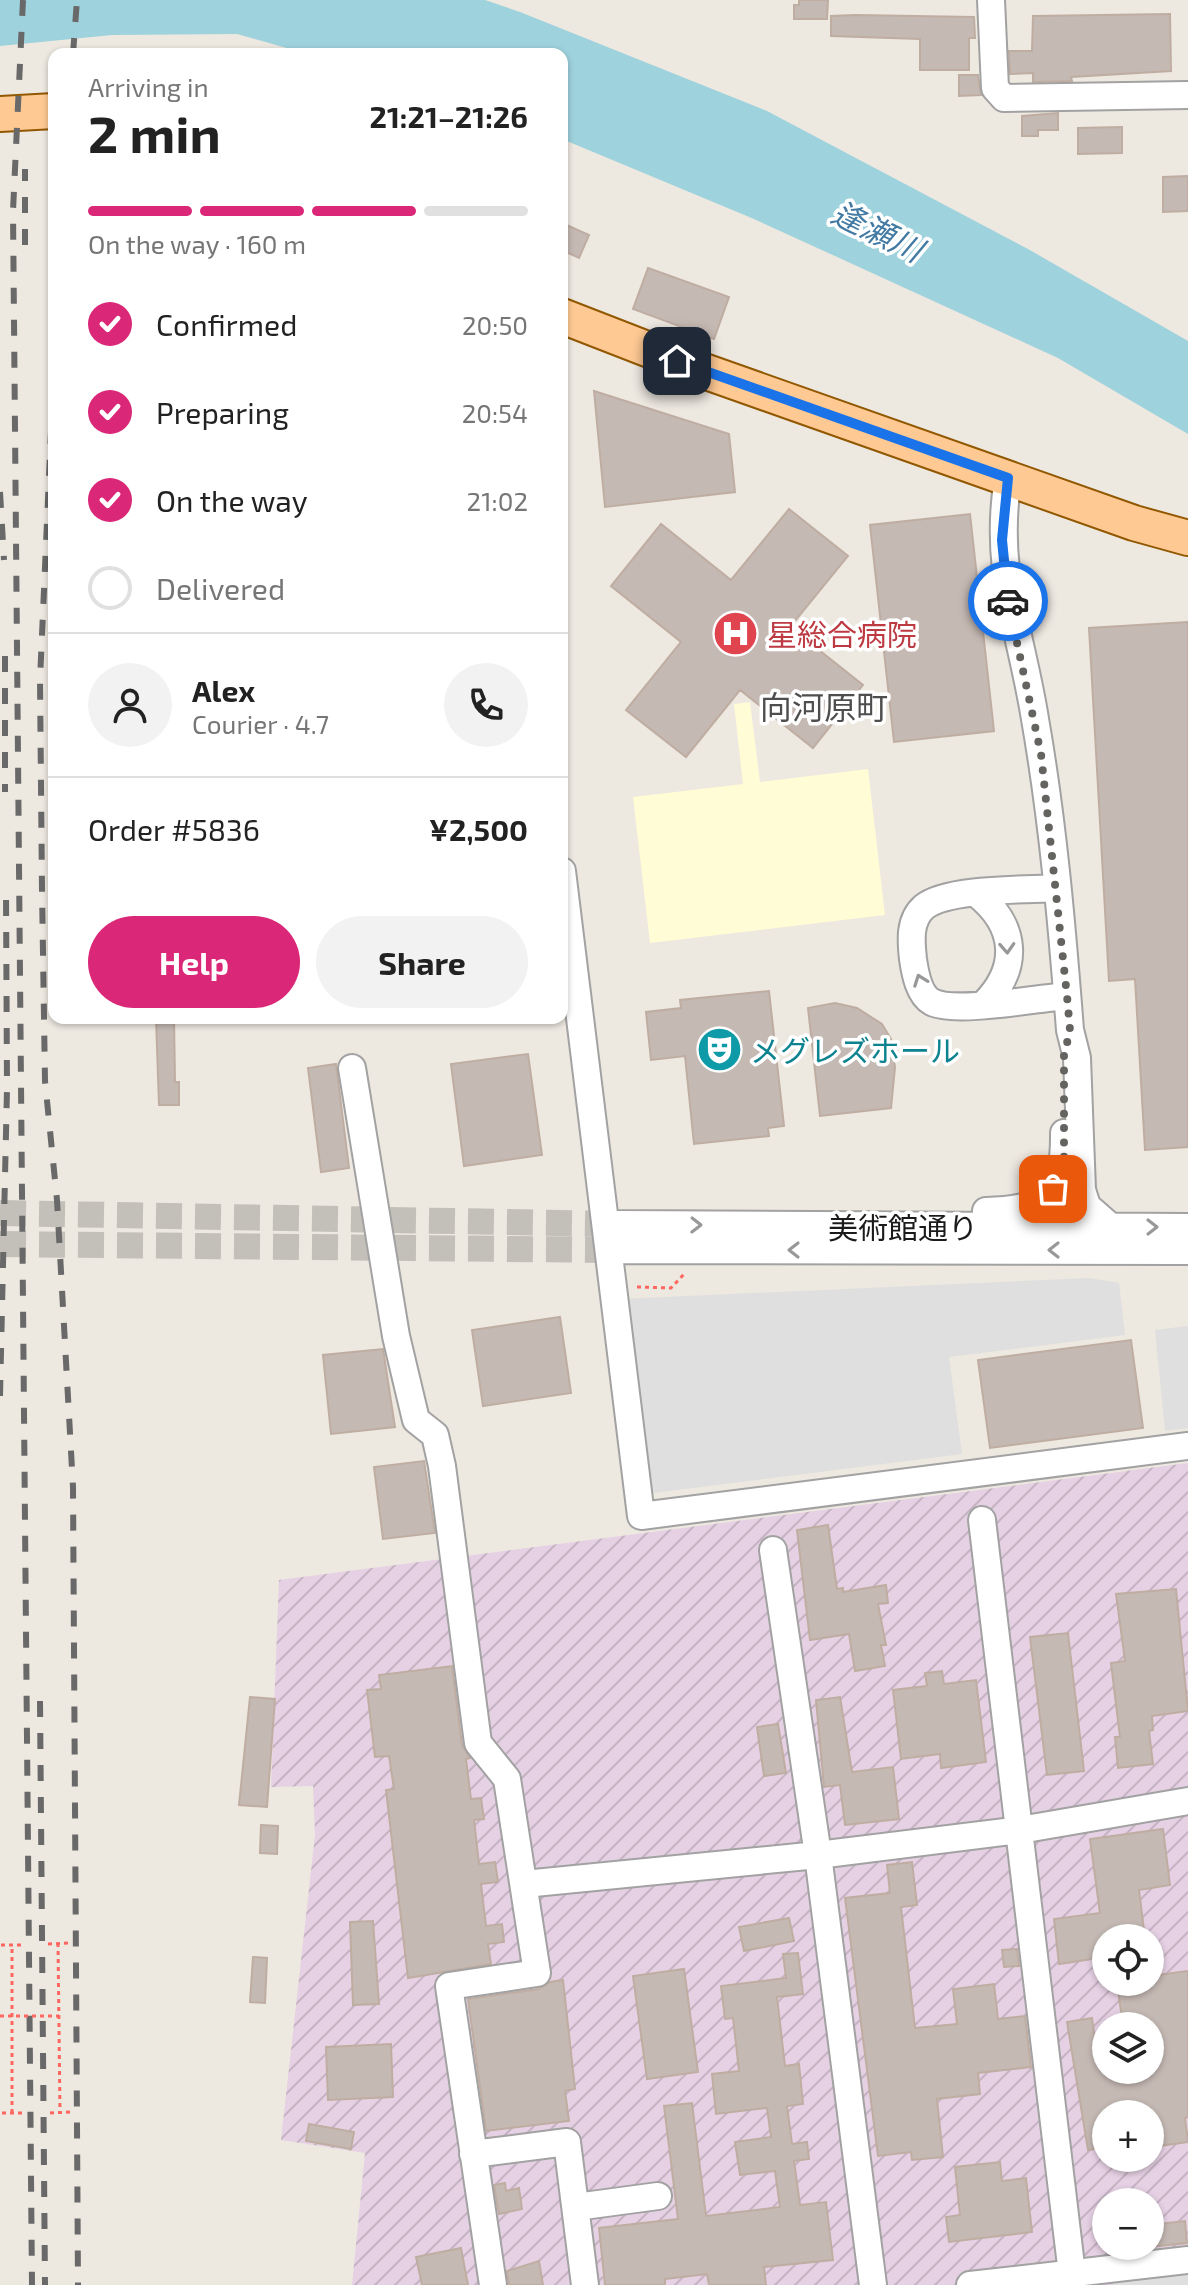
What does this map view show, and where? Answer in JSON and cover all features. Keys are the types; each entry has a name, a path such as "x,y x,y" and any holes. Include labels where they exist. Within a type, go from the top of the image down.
{"main road":[{"path":"0,114 48,111"},
{"path":"568,318 701,370 1188,538"}],"street":[{"path":"991,0 995,88 1004,98 1188,95"},
{"path":"1008,478 1002,522 1004,575 1035,716 1057,888 1070,1030 1077,1058 1084,1199 1094,1216 1111,1227"},
{"path":"1057,888 940,898 922,908 911,927 913,960 919,987 931,1002 953,1007 1067,996"},
{"path":"977,894 994,908 1005,924 1009,948 1007,971 999,989 984,1004"},
{"path":"568,920 641,1516 1188,1446"},
{"path":"858,1227 891,1213 1004,1210 1041,1202 1053,1189 1064,1163 1064,1056 1070,1030"},
{"path":"352,1068 396,1336 416,1420 435,1435 442,1466 478,1743 507,1779 537,1973 449,1986 493,2285"},
{"name":"美術館通り","path":"1188,1227 858,1227 619,1237 1188,1251"},
{"path":"982,1520 1072,2274"},
{"path":"773,1550 818,1855 873,2285"},
{"path":"524,1884 818,1855 1020,1830 1188,1801"},
{"path":"473,2154 567,2142 585,2285"},
{"path":"576,2207 658,2196"},
{"path":"970,2285 1037,2282 1072,2274 1188,2260"}],"path":[{"path":"613,1287 671,1288 686,1272"},
{"path":"58,1943 60,2113"},
{"path":"48,1944 70,1943"},
{"path":"1,1945 24,1945"},
{"path":"12,1945 12,2113"},
{"path":"0,2016 59,2016"},
{"path":"50,2113 71,2112"},
{"path":"2,2113 24,2113"}],"shaded area":[{"name":"星総合病院","path":"750,702 760,782 868,769 885,915 650,943 633,797 743,784 734,704"},
{"path":"1089,1278 1119,1283 1125,1335 949,1357 962,1454 646,1494 622,1299"},
{"path":"1188,1326 1188,1428 1165,1431 1155,1330"},
{"path":"1188,1463 1188,2285 352,2285 365,2153 281,2140 315,1835 313,1786 271,1787 279,1580"},
{"path":"1188,2273 1188,2285 1113,2285 1112,2282"}],"water":[{"name":"逢瀬川","path":"0,0 485,0 767,111 1028,249 1188,341 1188,434 1058,358 754,219 568,142 568,48 287,48 237,34 112,35 0,46"}],"building":[{"path":"799,0 828,0 827,19 794,19 794,5 799,5"},
{"path":"1170,14 1171,71 1033,82 1033,73 1010,74 1009,51 1032,51 1033,16"},
{"path":"831,16 974,17 975,38 969,38 969,70 920,70 920,39 831,36"},
{"path":"959,75 978,75 981,95 959,96"},
{"path":"1058,113 1058,130 1038,130 1038,136 1022,136 1022,116"},
{"path":"1122,127 1122,153 1078,154 1078,128"},
{"path":"1188,176 1188,211 1163,212 1163,177"},
{"path":"568,226 589,235 579,258 568,253"},
{"path":"648,268 729,297 714,339 633,309"},
{"path":"594,391 729,434 735,492 605,507"},
{"path":"789,509 848,556 790,627 863,685 813,748 740,690 686,757 626,710 681,642 611,586 661,524 731,580"},
{"path":"970,514 994,731 894,742 870,525"},
{"path":"1188,622 1188,1147 1145,1150 1135,979 1109,981 1089,628"},
{"path":"769,991 784,1126 768,1128 769,1136 694,1144 685,1056 651,1060 646,1012 681,1008 680,1000"},
{"path":"835,1003 857,1008 882,1024 891,1039 895,1067 891,1108 820,1116 808,1008"},
{"path":"156,1024 174,1024 175,1082 179,1082 179,1105 159,1105"},
{"path":"528,1054 542,1155 464,1166 451,1064"},
{"path":"336,1064 349,1168 321,1172 308,1068"},
{"path":"560,1317 571,1393 483,1406 472,1330"},
{"path":"1131,1340 1143,1428 990,1448 978,1360"},
{"path":"383,1349 395,1427 331,1434 323,1355"},
{"path":"424,1461 435,1533 383,1539 374,1467"},
{"path":"828,1525 837,1589 843,1588 843,1592 886,1585 888,1603 878,1604 886,1645 881,1645 885,1666 855,1671 849,1634 810,1640 797,1530"},
{"path":"1176,1589 1188,1711 1152,1716 1153,1730 1149,1731 1153,1764 1118,1768 1115,1737 1120,1737 1111,1663 1125,1661 1116,1594"},
{"path":"1068,1633 1084,1771 1047,1775 1030,1637"},
{"path":"452,1666 462,1745 470,1758 466,1759 471,1799 481,1798 484,1819 474,1820 479,1864 495,1862 498,1882 481,1884 486,1926 502,1924 504,1942 488,1944 491,1964 408,1978 386,1790 394,1789 389,1756 375,1757 367,1690 381,1689 379,1675"},
{"path":"942,1671 944,1684 976,1680 986,1762 941,1768 940,1754 901,1759 893,1690 927,1686 925,1673"},
{"path":"250,1697 275,1699 267,1807 239,1805"},
{"path":"840,1697 852,1772 893,1767 899,1819 845,1825 840,1785 824,1787 816,1700"},
{"path":"778,1724 786,1773 764,1776 757,1727"},
{"path":"261,1825 278,1826 277,1854 260,1853"},
{"path":"1163,1829 1170,1885 1139,1890 1143,1924 1092,1924 1092,1959 1059,1964 1054,1919 1100,1913 1090,1839"},
{"path":"912,1862 917,1905 901,1907 915,2028 957,2024 953,1989 994,1984 998,2019 1025,2016 1031,2067 978,2073 980,2094 937,2099 943,2157 912,2160 911,2152 878,2156 845,1898 890,1893 887,1865"},
{"path":"789,1918 794,1941 744,1951 739,1927"},
{"path":"373,1921 379,2004 353,2005 350,1922"},
{"path":"1017,1949 1019,1966 1004,1967 1002,1950"},
{"path":"798,1953 803,1994 777,1997 785,2066 799,2064 803,2104 787,2106 792,2144 807,2142 809,2159 794,2161 800,2205 826,2202 833,2260 764,2267 766,2285 709,2285 707,2274 665,2279 665,2285 605,2285 599,2228 678,2219 664,2106 692,2103 706,2216 780,2207 775,2171 740,2175 735,2142 771,2137 767,2108 716,2114 712,2074 739,2071 733,2018 725,2019 721,1986 786,1978 783,1954"},
{"path":"253,1957 267,1958 265,2003 250,2002"},
{"path":"684,1969 698,2072 647,2079 633,1976"},
{"path":"1188,1971 1188,2117 1185,2118 1188,2142 1164,2145 1164,2100 1092,2100 1092,2149 1088,2150 1067,2022 1092,2018 1092,2084 1164,2084 1164,2012 1121,2012 1119,1996 1164,1996 1164,1974"},
{"path":"563,1980 575,2089 565,2091 569,2121 486,2131 468,1999 539,1989 550,1982"},
{"path":"391,2044 393,2097 328,2100 326,2047"},
{"path":"309,2124 354,2132 351,2149 306,2141"},
{"path":"1000,2162 1002,2181 1026,2178 1032,2232 949,2242 946,2217 960,2215 955,2167"},
{"path":"505,2183 506,2191 519,2188 522,2209 499,2214 494,2185"},
{"path":"1185,2221 1187,2243 1164,2245 1164,2223"},
{"path":"461,2248 468,2285 422,2285 416,2257"},
{"path":"539,2261 543,2285 509,2285 507,2271"}],"tunnel":[{"path":"0,1213 618,1224"},
{"path":"0,1244 621,1250"}],"railway":[{"path":"23,0 13,211 32,2285"},
{"path":"73,48 77,0"},
{"path":"25,169 25,245"},
{"path":"0,492 4,560"},
{"path":"48,499 40,680 45,1081 57,1200 73,1487 78,2285"},
{"path":"5,656 5,792"},
{"path":"0,1396 7,1089 6,892"},
{"path":"40,1701 45,2285"}],"way so far":[{"path":"1008,601 1041,754 1070,1030 1064,1056 1064,1163 1053,1189"}],"place":[{"name":"星総合病院","path":"736,634"},
{"name":"メグレズホール","path":"719,1050"}],"district":[{"name":"向河原町","path":"824,706"}],"route":[{"path":"677,361 1008,478 1002,540 1008,601"}]}
